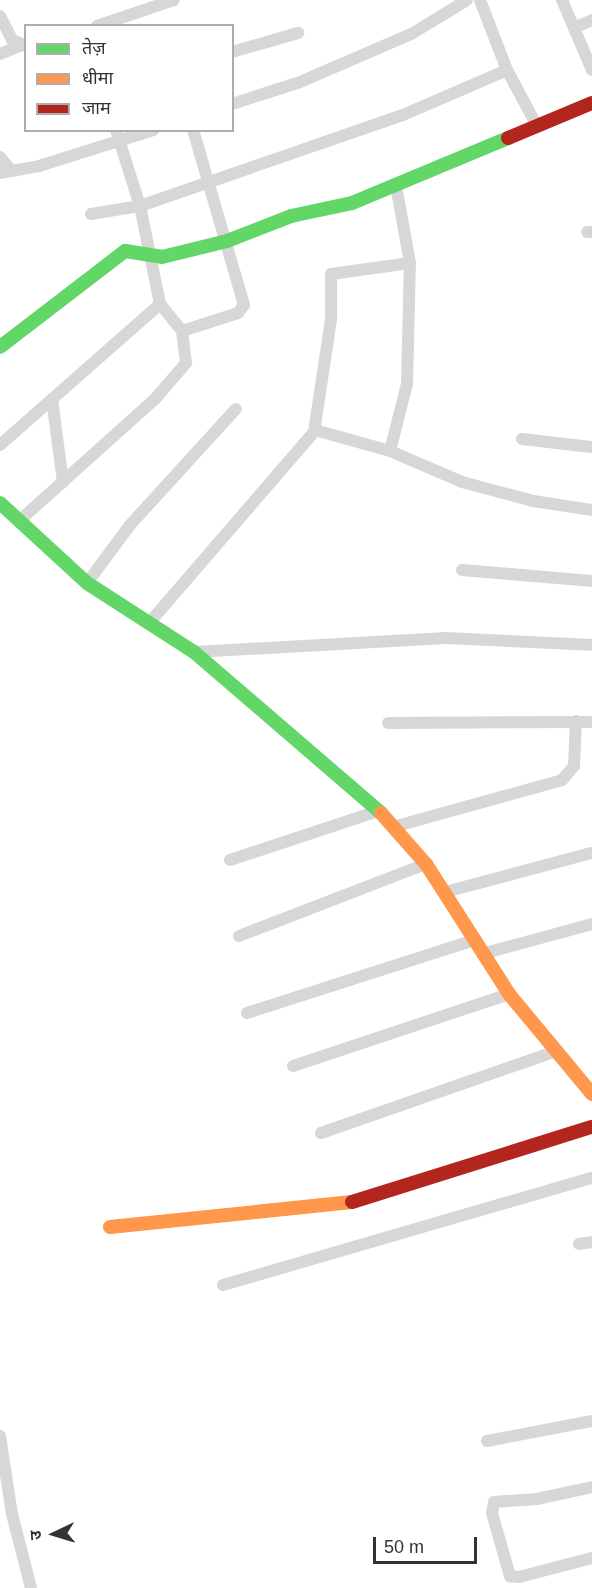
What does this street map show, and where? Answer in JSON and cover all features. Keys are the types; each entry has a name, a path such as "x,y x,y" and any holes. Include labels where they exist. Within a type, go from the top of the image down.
{"street":[{"path":"103,24 174,0"},
{"path":"234,103 300,82 413,33 467,0"},
{"path":"480,0 507,70 537,126"},
{"path":"562,0 592,70"},
{"path":"0,16 23,46 0,54"},
{"path":"574,28 592,20"},
{"path":"234,51 298,33"},
{"path":"91,214 140,206 404,115 507,70"},
{"path":"0,347 115,255 125,251 148,256 162,256 226,241 291,216 352,203 590,105"},
{"path":"0,157 6,171 39,166 118,136 141,132"},
{"path":"182,331 243,309 244,302 194,132"},
{"path":"19,520 172,382 186,363 182,331 160,304 148,256 140,206 118,136"},
{"path":"390,451 407,384 410,263 396,185"},
{"path":"150,622 315,430 331,320 330,276 339,270 410,263"},
{"path":"0,445 160,304"},
{"path":"52,399 63,482"},
{"path":"87,583 129,525 236,409"},
{"path":"315,430 390,451 462,482 533,501 592,510"},
{"path":"522,439 592,447"},
{"path":"0,503 87,583 194,652 378,811 426,864 482,954 510,994 553,1052 592,1094"},
{"path":"462,570 592,581"},
{"path":"194,652 446,638 592,645"},
{"path":"393,827 562,780 574,766 576,721"},
{"path":"388,723 592,722"},
{"path":"230,860 378,811"},
{"path":"445,892 592,853"},
{"path":"239,936 426,864"},
{"path":"482,954 592,924"},
{"path":"248,1013 474,939"},
{"path":"293,1066 510,994"},
{"path":"321,1133 553,1052"},
{"path":"110,1227 356,1202 592,1127"},
{"path":"223,1285 592,1178"},
{"path":"579,1244 592,1242"},
{"path":"487,1442 592,1421"},
{"path":"0,1436 12,1514 31,1588"},
{"path":"592,1487 537,1499 494,1502 492,1513 510,1576 519,1577 592,1558"}],"traffic: fast":[{"path":"0,347 125,251 162,257 227,241 291,216 352,203 508,138"},
{"path":"0,503 87,583 194,652 381,813"}],"traffic: slow":[{"path":"381,813 426,864 509,994 592,1094"},
{"path":"110,1227 352,1202"}],"traffic: jam":[{"path":"508,138 592,103"},
{"path":"352,1202 592,1127"}]}
